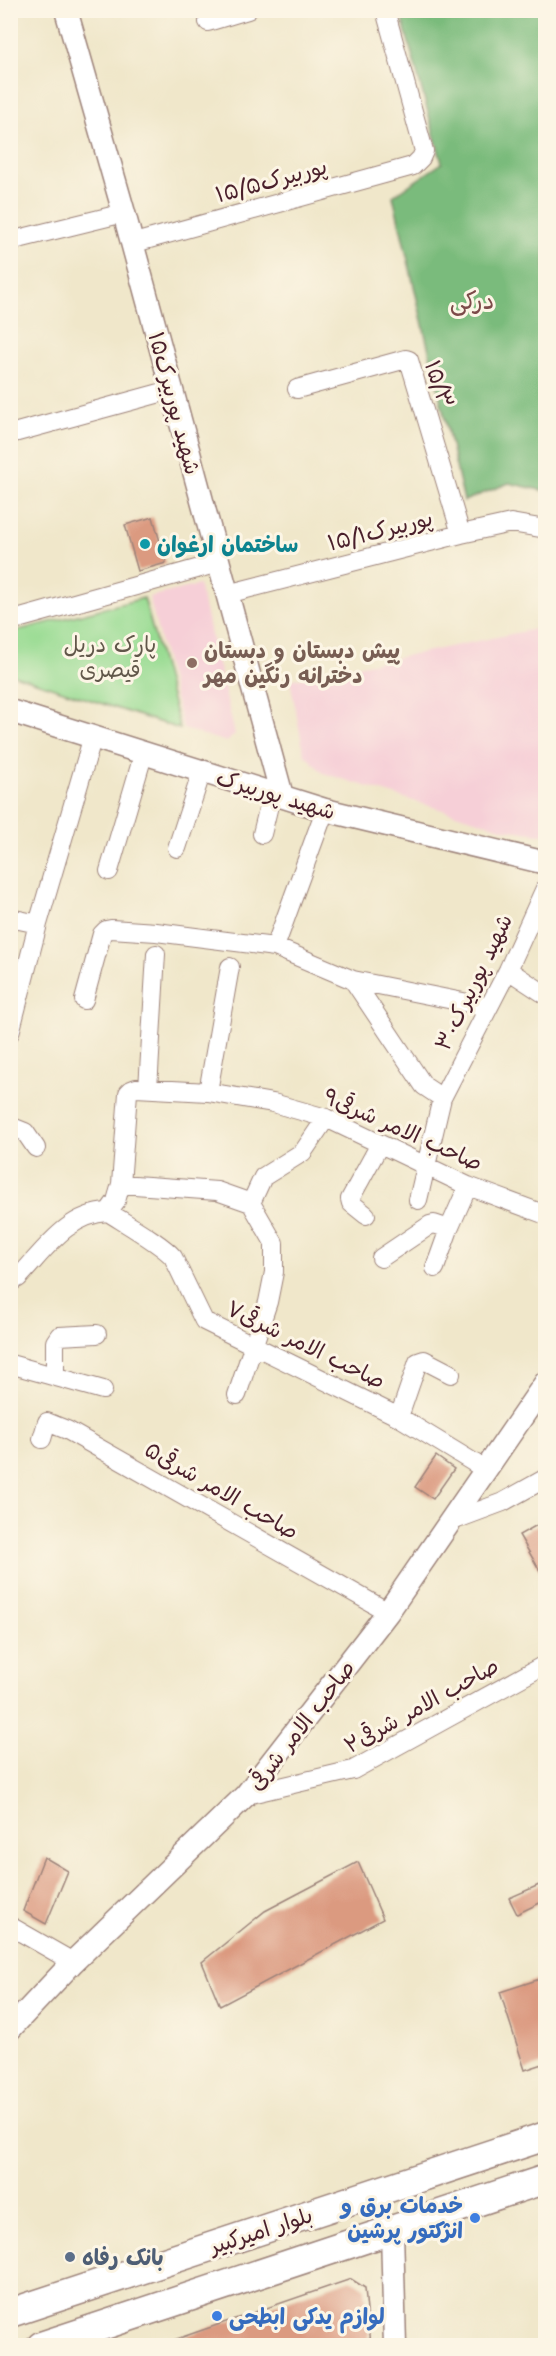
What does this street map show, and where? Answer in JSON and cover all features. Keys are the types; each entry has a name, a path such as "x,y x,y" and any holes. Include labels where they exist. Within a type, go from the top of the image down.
{"main road":[{"name":"بلوار امیرکبیر","path":"10,2313 546,2136"},
{"name":"بلوار امیرکبیر","path":"41,2346 546,2179"},
{"path":"133,2273 146,2310"}],"street":[{"name":"شهید پوربیرک۱۵","path":"66,10 124,213 227,594 277,794"},
{"path":"208,22 248,10"},
{"name":"پوربیرک۱۵/۵","path":"131,244 413,166 424,151 385,10"},
{"path":"10,241 124,213"},
{"name":"۱۵/۳","path":"297,389 409,360 461,534"},
{"path":"10,434 171,390"},
{"name":"پوربیرک۱۵/۱","path":"227,594 511,523 546,529"},
{"path":"10,621 218,563"},
{"name":"شهید پوربیرک","path":"12,717 93,736 325,810 546,863"},
{"path":"10,1033 15,989 38,924 93,736"},
{"path":"109,871 144,752"},
{"path":"177,848 202,771"},
{"path":"262,834 277,794"},
{"path":"275,947 325,810"},
{"name":"شهید پوربیرک۳۰","path":"418,1200 442,1098 508,970 546,886"},
{"path":"10,918 38,924"},
{"path":"84,1000 102,934 106,930 156,932 275,947 352,980 488,1007"},
{"path":"10,1282 18,1278 71,1222 91,1213 108,1212 117,1201 121,1184 128,1093 139,1090 156,954"},
{"path":"208,1092 230,967"},
{"path":"508,970 546,995"},
{"path":"352,980 424,1086 442,1098"},
{"name":"صاحب الامر شرقی۹","path":"139,1090 208,1092 273,1103 326,1118 468,1186 546,1215"},
{"path":"251,1203 263,1177 303,1152 326,1118"},
{"path":"10,1126 25,1132 36,1148"},
{"path":"366,1215 351,1203 350,1199 380,1144"},
{"path":"121,1184 217,1191 251,1203 274,1243 268,1302 237,1395"},
{"path":"435,1268 468,1186"},
{"name":"صاحب الامر شرقی۷","path":"108,1212 156,1245 166,1249 173,1257 199,1315 204,1321 253,1343 399,1417 486,1470"},
{"path":"381,1258 430,1225 434,1224 449,1229"},
{"path":"55,1377 57,1338 59,1336 97,1335"},
{"path":"399,1417 418,1362 424,1360 451,1374"},
{"path":"10,1365 103,1390"},
{"name":"صاحب الامر شرقی","path":"10,2029 73,1962 246,1795 388,1612 546,1382"},
{"name":"صاحب الامر شرقی۵","path":"42,1439 47,1422 67,1430 388,1612"},
{"path":"452,1521 503,1502 546,1478"},
{"name":"۲صاحب الامر شرقی","path":"246,1795 353,1770 546,1664"},
{"path":"10,1926 73,1962"},
{"path":"392,2230 394,2346"}],"shaded area":[{"name":"پیش دبستان و دبستان دخترانه رنگین مهر","path":"199,585 235,734 227,742 183,729 149,597"},
{"path":"540,628 546,629 545,835 504,829 323,773 304,754 290,680"}],"green space":[{"path":"400,11 545,11 545,491 509,483 464,501 393,196 442,163"},
{"name":"پارک دریل قیصری","path":"144,598 180,729 11,674 11,632"}],"building":[{"name":"ساختمان ارغوان","path":"153,517 166,563 138,571 125,525"},
{"path":"436,1456 454,1469 433,1499 415,1487"},
{"path":"546,1520 546,1581 519,1535"},
{"path":"44,1857 68,1871 46,1924 23,1911"},
{"path":"358,1862 383,1919 220,2006 202,1962 265,1911"},
{"path":"546,1882 546,1900 517,1914 509,1898"},
{"path":"540,1979 546,1995 546,2063 525,2070 500,1992"},
{"path":"351,2279 365,2288 370,2346 166,2346 165,2343"}],"place":[{"name":"ساختمان ارغوان","path":"145,544"},
{"name":"پیش دبستان و دبستان دخترانه رنگین مهر","path":"192,663"},
{"name":"خدمات برق و انژکتور پرشین","path":"475,2218"},
{"name":"بانک رفاه","path":"70,2257"},
{"name":"لوازم یدکی ابطحی","path":"217,2316"}],"district":[{"name":"درکی","path":"472,301"}]}
